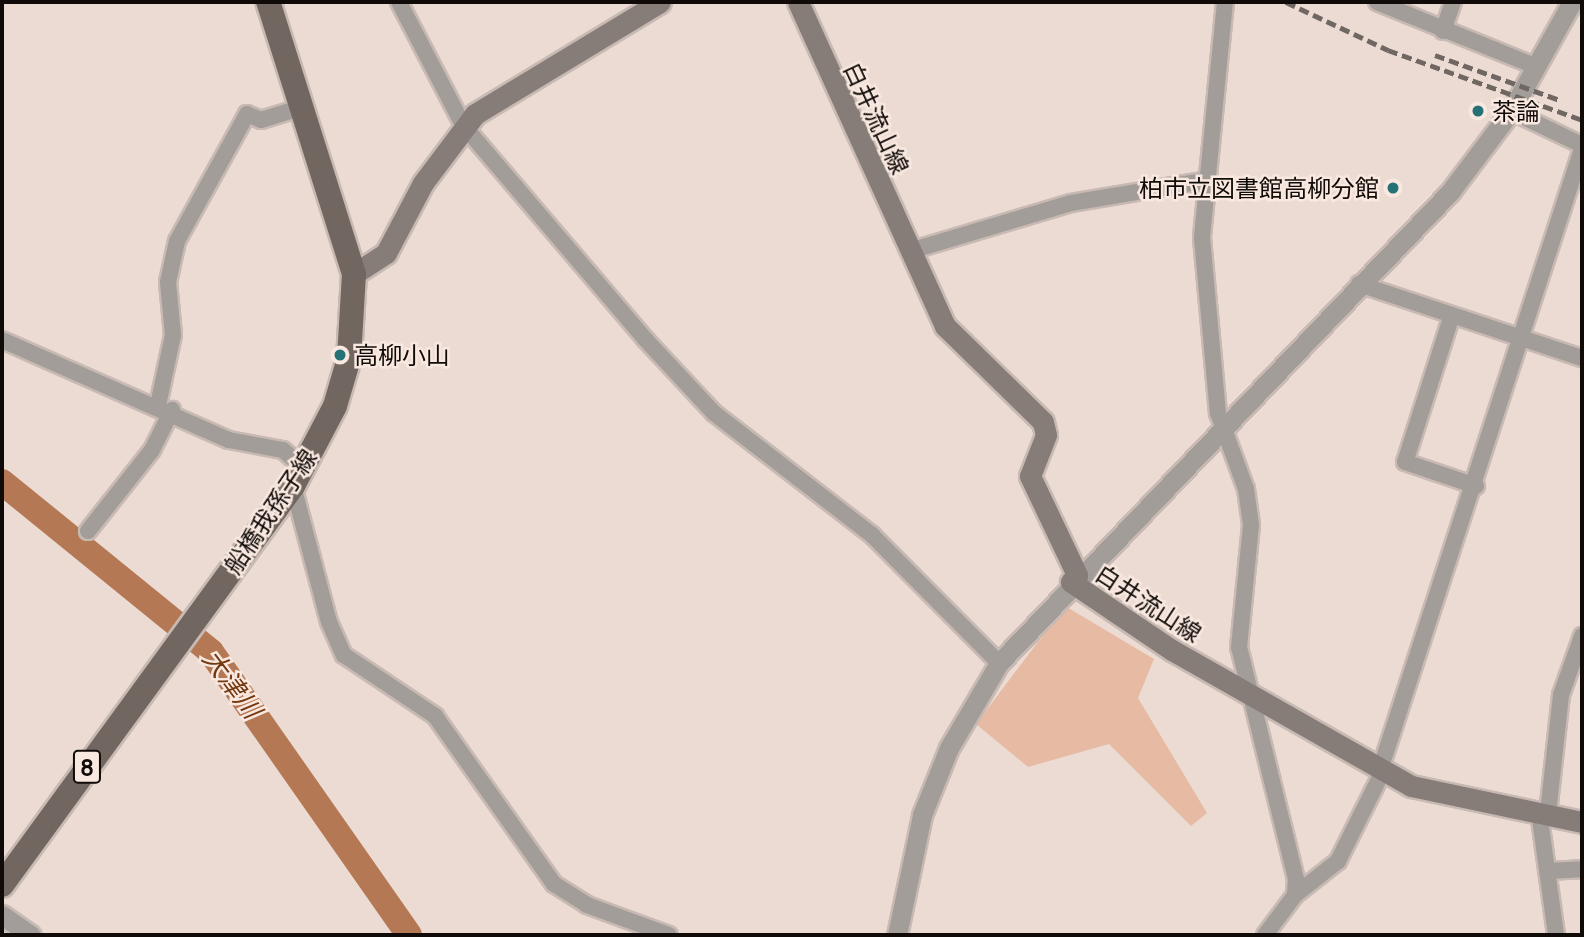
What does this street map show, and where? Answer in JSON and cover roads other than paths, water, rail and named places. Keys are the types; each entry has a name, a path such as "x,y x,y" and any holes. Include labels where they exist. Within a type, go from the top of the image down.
{"main road":[{"name":"船橋我孫子線","path":"2,885 299,477 335,406 349,358 354,274 268,2"},
{"path":"354,274 386,253 463,125 660,2"},
{"name":"白井流山線","path":"798,2 945,326 1044,422 1046,435 1030,476 1083,594 1382,770 1445,797 1544,812 1582,822"}],"street":[{"path":"399,2 463,125 714,413 872,535 999,663"},
{"path":"1226,2 1203,181 1202,238 1222,427 1246,489 1251,525 1237,624 1294,857 1295,895"},
{"path":"1377,2 1443,31 1535,66"},
{"path":"1443,31 1453,2"},
{"path":"897,935 922,816 949,748 999,663 1074,578 1450,192 1511,111 1572,2"},
{"path":"88,531 152,450 165,407 173,335 168,282 177,241 247,114 261,120 300,108"},
{"path":"1265,935 1295,895 1338,860 1382,770 1476,486 1582,147 1511,111"},
{"path":"910,251 1071,203 1203,181"},
{"path":"1359,284 1582,358"},
{"path":"1452,315 1405,462 1476,486"},
{"path":"2,340 165,407 229,440 284,450 299,477 329,622 344,654 435,716 554,884 587,905 669,935"},
{"path":"1556,935 1544,812 1561,695 1582,636"},
{"path":"1548,871 1582,869"},
{"path":"2,915 32,935"}],"waterway":[{"name":"大津川","path":"2,482 211,652 409,935"}],"railway":[{"path":"1286,2 1388,50 1582,120"},
{"path":"1435,55 1560,100"}],"place":[{"name":"茶論","path":"1478,111"},
{"name":"柏市立図書館高柳分館","path":"1393,188"},
{"name":"高柳小山","path":"340,355"}]}
